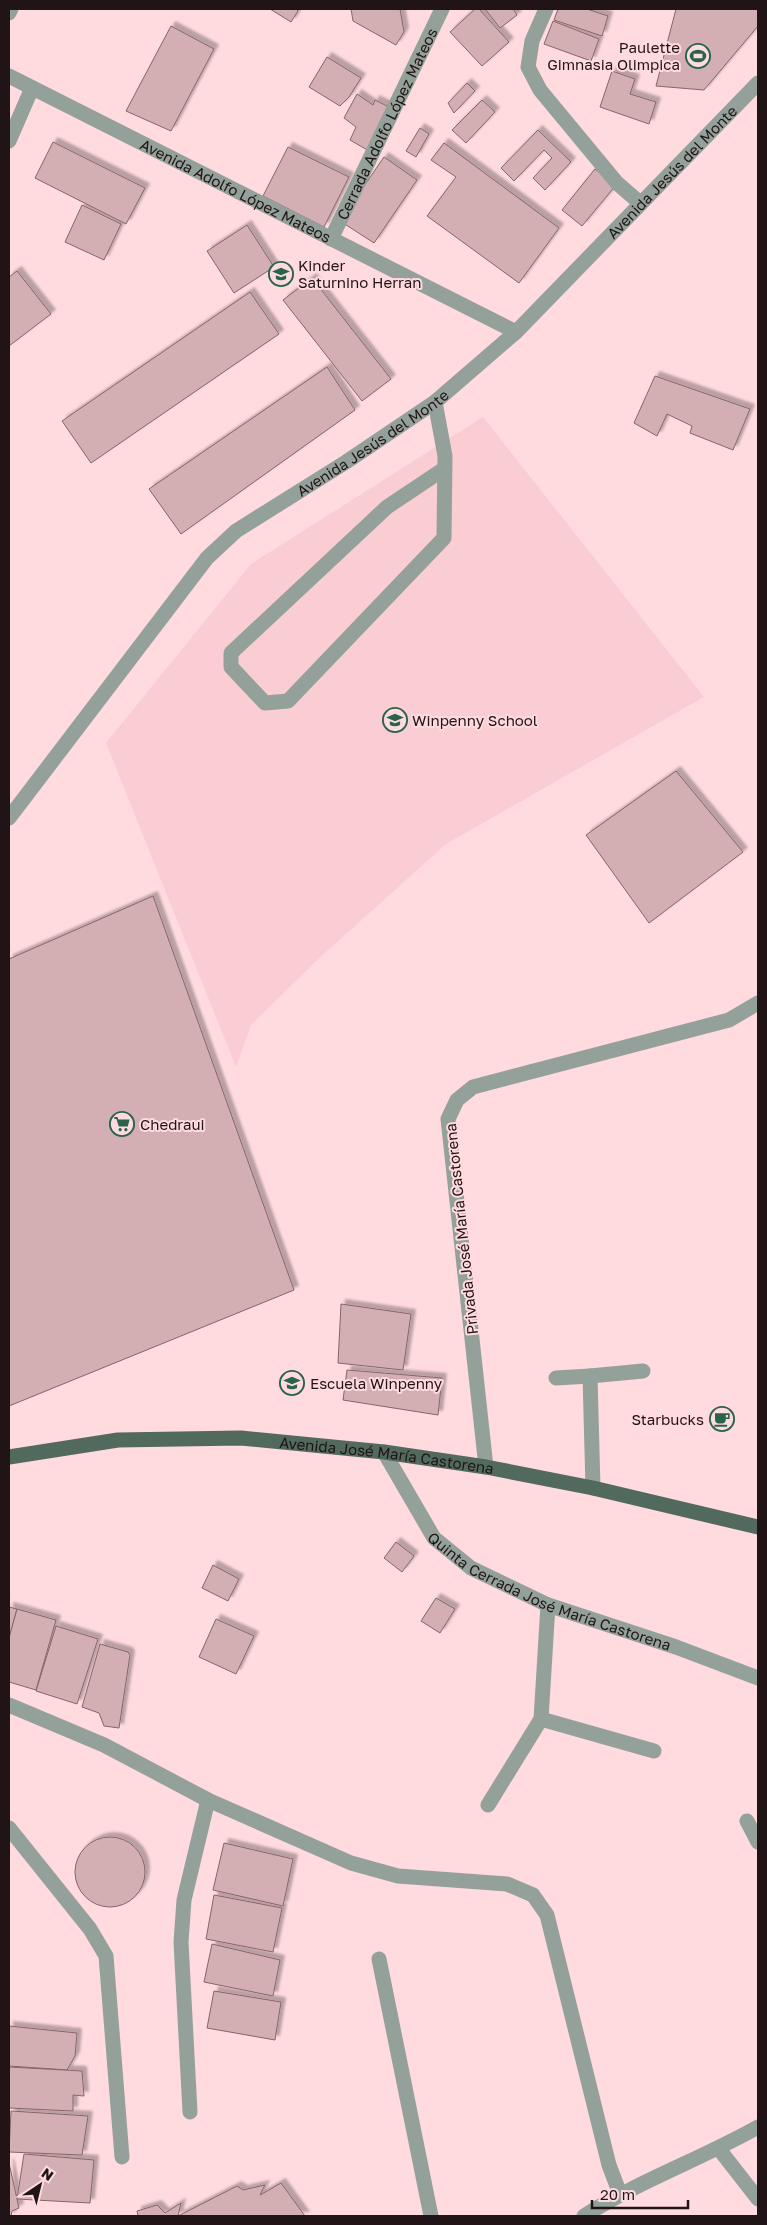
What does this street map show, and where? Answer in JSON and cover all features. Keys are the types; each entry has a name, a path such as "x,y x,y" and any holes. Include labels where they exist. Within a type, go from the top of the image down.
{"main road":[{"name":"Avenida José María Castorena","path":"9,1457 118,1440 241,1438 384,1452 486,1467 593,1488 758,1527"}],"street":[{"path":"9,13 11,9"},
{"name":"Cerrada Adolfo López Mateos","path":"331,239 442,9"},
{"path":"546,9 532,41 528,67 540,90 617,183 640,203"},
{"name":"Avenida Adolfo López Mateos","path":"9,76 516,332"},
{"name":"Avenida Jesús del Monte","path":"9,818 207,558 236,531 346,462 435,402 516,332 758,83"},
{"path":"9,141 32,88"},
{"path":"435,402 445,456 444,538 288,701 265,703 231,667 231,653 387,507 444,469"},
{"name":"Privada José María Castorena","path":"486,1467 448,1119 457,1100 473,1087 729,1020 758,1003"},
{"path":"556,1378 643,1371"},
{"path":"590,1376 593,1488"},
{"name":"Quinta Cerrada José María Castorena","path":"384,1452 434,1538 472,1568 548,1605 758,1678"},
{"path":"488,1805 541,1720 548,1605"},
{"path":"9,1705 104,1745 208,1800 351,1863 398,1876 507,1884 533,1895 547,1915 609,2165 620,2194"},
{"path":"541,1720 654,1751"},
{"path":"190,2112 181,1942 184,1900 208,1800"},
{"path":"747,1821 758,1842"},
{"path":"9,1828 90,1929 106,1956 122,2157"},
{"path":"379,1960 431,2216"},
{"path":"584,2216 620,2194 719,2149 758,2127"},
{"path":"719,2149 758,2199"}],"shaded area":[{"name":"Winpenny School","path":"483,417 704,697 446,844 316,961 251,1025 236,1067 106,743 251,564"}],"building":[{"path":"270,9 296,9 298,11 291,22"},
{"path":"351,9 400,9 404,32 396,45 353,21"},
{"path":"475,9 479,9 509,42 482,66 450,32"},
{"path":"485,9 513,9 517,15 500,28"},
{"path":"558,9 587,9 608,16 602,36 554,20"},
{"name":"Paulette Gimnasia Olimpica","path":"676,9 758,9 758,26 704,90 656,86"},
{"path":"553,21 599,39 591,61 544,44"},
{"path":"171,26 214,49 171,131 126,111"},
{"path":"327,57 361,78 349,97 340,106 309,87"},
{"path":"612,71 635,79 630,94 656,102 649,124 600,107"},
{"path":"467,83 475,91 454,113 448,103"},
{"path":"357,94 373,105 375,100 391,108 369,151 350,140 356,127 344,118"},
{"path":"482,100 495,112 466,143 452,130"},
{"path":"420,128 429,134 416,157 406,151"},
{"path":"538,130 571,162 545,190 533,178 552,158 544,150 514,181 501,168"},
{"path":"53,142 145,188 126,224 35,178"},
{"path":"444,143 559,228 519,283 427,216 456,177 431,160"},
{"path":"288,147 349,177 324,227 263,196"},
{"path":"384,157 417,180 374,243 340,221"},
{"path":"595,169 616,185 582,226 562,210"},
{"path":"82,205 121,224 104,260 65,242"},
{"path":"247,225 274,267 234,293 207,251"},
{"path":"17,271 51,314 9,346 9,277"},
{"path":"312,278 391,379 362,401 283,300"},
{"path":"250,292 279,334 91,463 62,421"},
{"path":"327,367 355,410 181,534 149,489"},
{"path":"655,376 750,409 733,450 690,433 692,426 667,414 657,436 634,423"},
{"path":"676,771 743,852 649,923 586,835"},
{"name":"Chedraui","path":"153,896 294,1290 9,1406 9,959"},
{"path":"341,1304 411,1314 403,1370 338,1363"},
{"path":"347,1370 442,1378 438,1415 343,1400"},
{"path":"396,1542 414,1556 402,1572 384,1558"},
{"path":"213,1565 239,1579 228,1601 202,1588"},
{"path":"436,1598 455,1609 440,1633 421,1621"},
{"path":"9,1607 17,1609 9,1638"},
{"path":"17,1609 56,1620 36,1690 9,1682 9,1638"},
{"path":"216,1619 254,1636 236,1674 199,1657"},
{"path":"56,1626 98,1639 77,1704 36,1691"},
{"path":"100,1644 128,1652 130,1655 119,1728 104,1726 99,1713 82,1707"},
{"path":"110,1837 123,1840 135,1847 142,1859 145,1872 142,1885 135,1897 123,1904 110,1907 97,1904 85,1897 78,1885 75,1872 78,1859 85,1847 97,1840"},
{"path":"224,1843 293,1859 283,1906 213,1890"},
{"path":"214,1895 282,1908 273,1952 206,1939"},
{"path":"212,1944 280,1960 273,1996 204,1982"},
{"path":"214,1991 281,2002 275,2040 207,2028"},
{"path":"9,2026 77,2033 75,2056 67,2070 9,2066"},
{"path":"9,2067 82,2071 84,2096 73,2095 73,2111 9,2108"},
{"path":"11,2111 88,2116 82,2155 9,2152"},
{"path":"24,2154 94,2160 90,2203 17,2199"},
{"path":"9,2163 19,2208 12,2211 11,2216 9,2216"},
{"path":"281,2183 305,2216 178,2216 237,2186 243,2190 265,2185 260,2195"},
{"path":"181,2203 178,2216 138,2216 137,2211 157,2205 165,2213"}],"place":[{"name":"Paulette Gimnasia Olimpica","path":"698,56"},
{"name":"Kinder Saturnino Herran","path":"281,274"},
{"name":"Winpenny School","path":"395,720"},
{"name":"Chedraui","path":"122,1124"},
{"name":"Escuela Winpenny","path":"292,1383"},
{"name":"Starbucks","path":"722,1419"}]}
